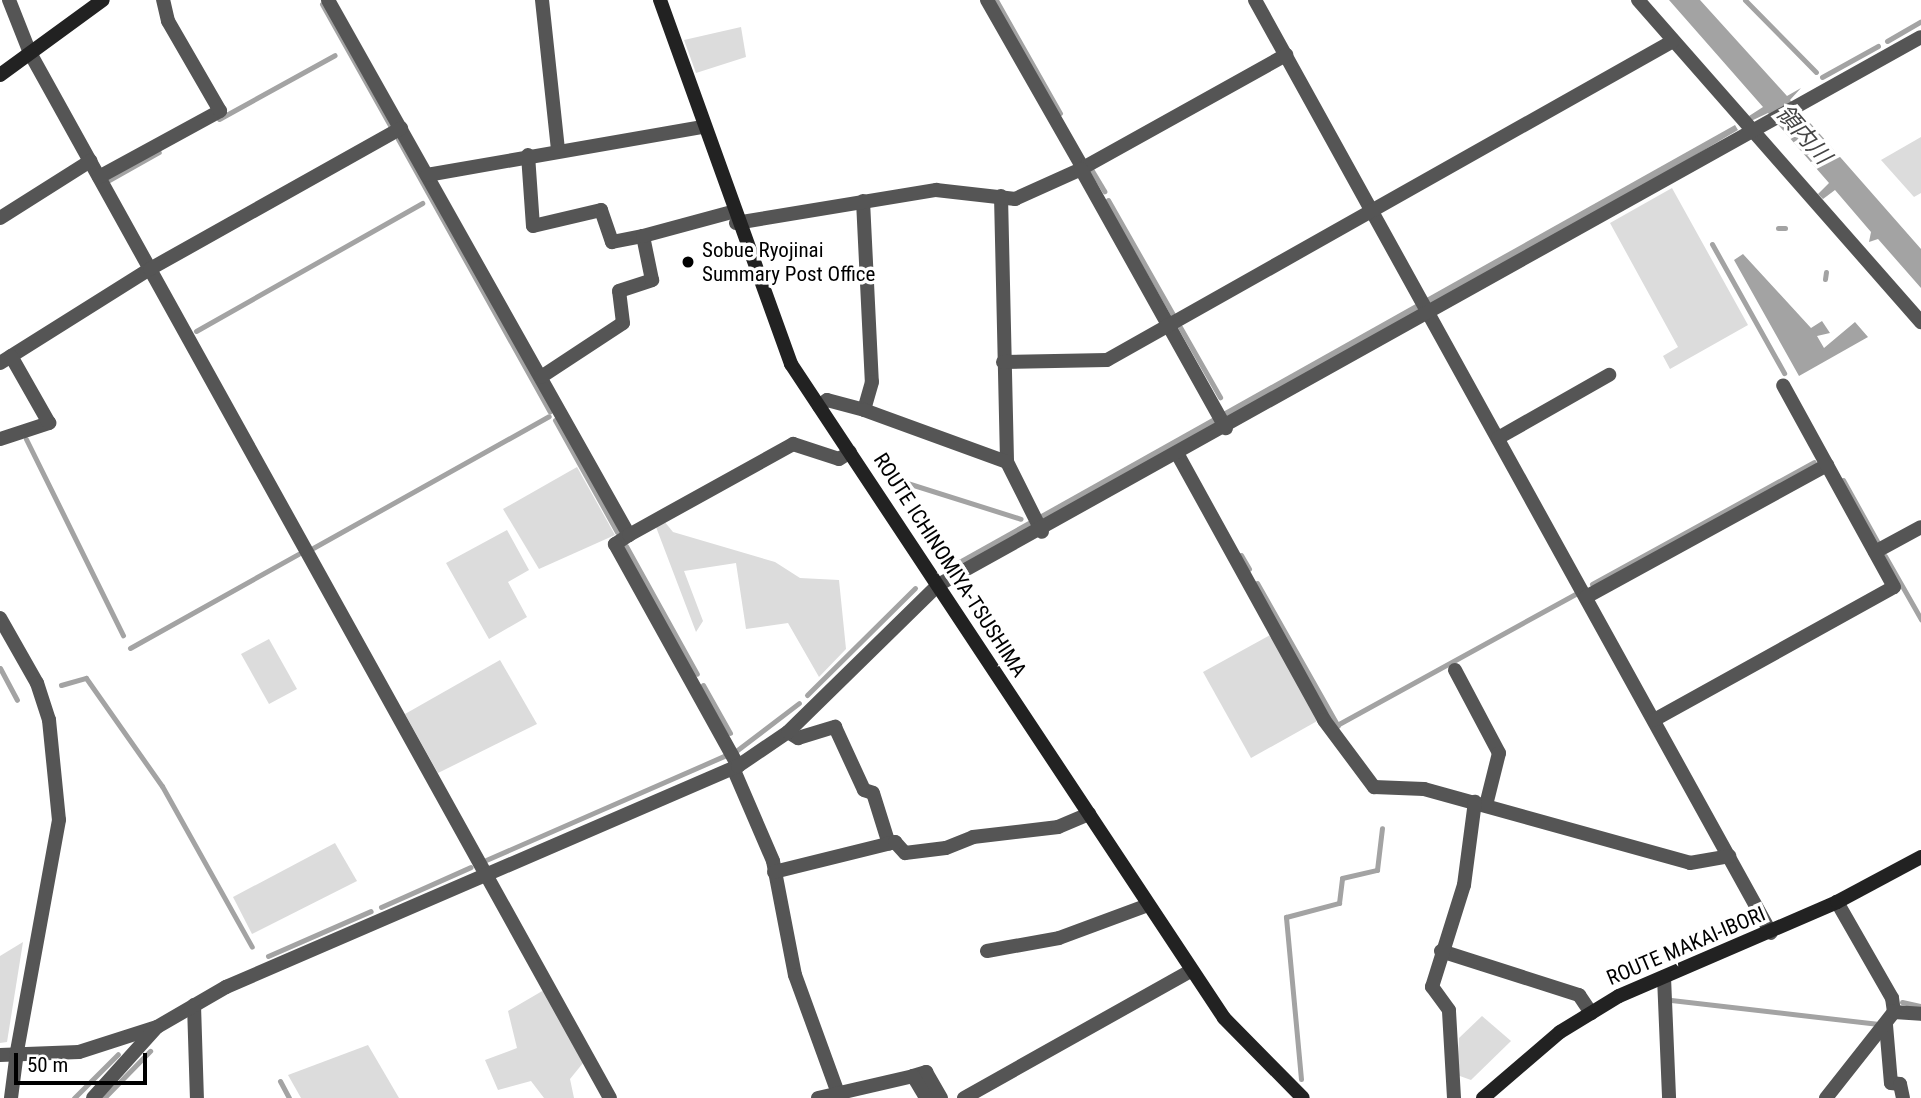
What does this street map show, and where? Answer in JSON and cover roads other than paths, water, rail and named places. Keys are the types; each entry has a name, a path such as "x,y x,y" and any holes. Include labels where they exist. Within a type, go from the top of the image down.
{"main road":[{"path":"0,75 103,0"},
{"name":"ROUTE ICHINOMIYA-TSUSHIMA","path":"660,0 779,339 819,406 1224,1018 1303,1098"},
{"name":"ROUTE MAKAI-IBORI","path":"1483,1098 1591,1013 1664,977 1771,933 1837,902 1921,857"}],"street":[{"path":"9,0 30,53 610,1098"},
{"path":"99,177 220,111 168,21 163,0"},
{"path":"328,0 629,535"},
{"path":"542,0 558,149"},
{"path":"987,0 1222,421"},
{"path":"1255,0 1771,933"},
{"path":"1638,0 1921,322"},
{"path":"0,1055 17,1052 79,1052 157,1027 194,1005 736,767 789,732 938,585 1037,525 1178,455 1222,421 1428,312 1921,37"},
{"path":"1003,362 1107,360 1673,41"},
{"path":"528,155 533,226 601,210 612,242 734,217 936,190 1015,199 1047,188 1286,55"},
{"path":"427,175 558,149 703,127"},
{"path":"0,439 49,423 5,359 150,269 401,128"},
{"path":"0,218 90,161"},
{"path":"1001,196 1007,462 1037,525"},
{"path":"863,201 872,382 863,410"},
{"path":"541,377 623,323 619,291 652,280 643,236"},
{"path":"1498,438 1609,376"},
{"path":"1654,720 1894,587 1783,386"},
{"path":"819,406 827,400 863,410 1007,462"},
{"path":"839,1096 794,975 774,872 736,767 615,544 793,444 839,460 850,452"},
{"path":"1178,455 1324,720 1374,787 1424,789 1690,863 1729,856"},
{"path":"1586,597 1827,465"},
{"path":"1875,552 1921,527"},
{"path":"0,618 37,682 49,720 59,820 10,1098"},
{"path":"1454,1098 1449,1010 1432,987 1441,951 1464,885 1481,804 1499,753 1455,670"},
{"path":"789,732 798,738 835,727 864,790 873,793 889,844"},
{"path":"774,872 889,844 905,853 946,848 973,837 1058,827 1089,814"},
{"path":"1837,902 1890,1019 1891,1083 1900,1084 1903,1098"},
{"path":"987,951 1059,938 1148,905"},
{"path":"1441,951 1579,995 1591,1013"},
{"path":"964,1098 1192,970"},
{"path":"1664,977 1669,1098"},
{"path":"194,1005 197,1098"},
{"path":"1826,1098 1890,1019 1921,1014"},
{"path":"93,1098 157,1027"},
{"path":"818,1098 839,1096 926,1072 941,1098"},
{"path":"913,1076 926,1098"}],"water":[{"name":"領内川","path":"1669,0 1700,0 1787,96 1801,88 1790,100 1921,249 1921,288 1878,239 1869,242 1871,232 1835,190 1823,199 1818,194 1829,183 1768,113 1751,121 1749,116 1763,107"},
{"path":"1735,125 1738,130 1677,166 953,571 950,565"},
{"path":"1743,254 1811,328 1822,321 1830,333 1817,336 1824,348 1855,322 1868,337 1799,376 1734,260"}],"waterway":[{"path":"996,0 1060,113"},
{"path":"1745,0 1816,72"},
{"path":"322,4 391,127"},
{"path":"1887,41 1921,21"},
{"path":"1822,77 1878,46"},
{"path":"219,119 335,55"},
{"path":"398,139 550,412"},
{"path":"109,180 159,152"},
{"path":"1091,169 1104,191"},
{"path":"1108,200 1174,316"},
{"path":"196,331 422,203"},
{"path":"1778,228 1785,228"},
{"path":"1712,244 1784,373"},
{"path":"1825,279 1826,272"},
{"path":"1180,327 1220,397"},
{"path":"313,548 549,416"},
{"path":"555,420 617,532"},
{"path":"26,439 123,635"},
{"path":"1592,584 1814,462"},
{"path":"888,477 1021,519"},
{"path":"1843,480 1877,541"},
{"path":"626,546 697,674"},
{"path":"130,648 298,554"},
{"path":"1241,555 1249,569"},
{"path":"1885,556 1921,619"},
{"path":"1257,583 1338,726"},
{"path":"807,695 915,588"},
{"path":"1337,725 1575,594"},
{"path":"0,668 17,700"},
{"path":"61,685 86,678 162,786 252,947"},
{"path":"703,685 730,733"},
{"path":"736,751 799,703"},
{"path":"486,860 724,756"},
{"path":"1301,1079 1286,917 1339,903 1342,878 1377,870 1382,828"},
{"path":"381,907 471,867"},
{"path":"268,956 371,911"},
{"path":"1671,1000 1877,1024"},
{"path":"1902,1002 1921,1006"},
{"path":"104,1098 150,1051"},
{"path":"74,1098 118,1054"},
{"path":"280,1081 289,1098"}],"place":[{"name":"Sobue Ryojinai Summary Post Office","path":"688,262"}]}
